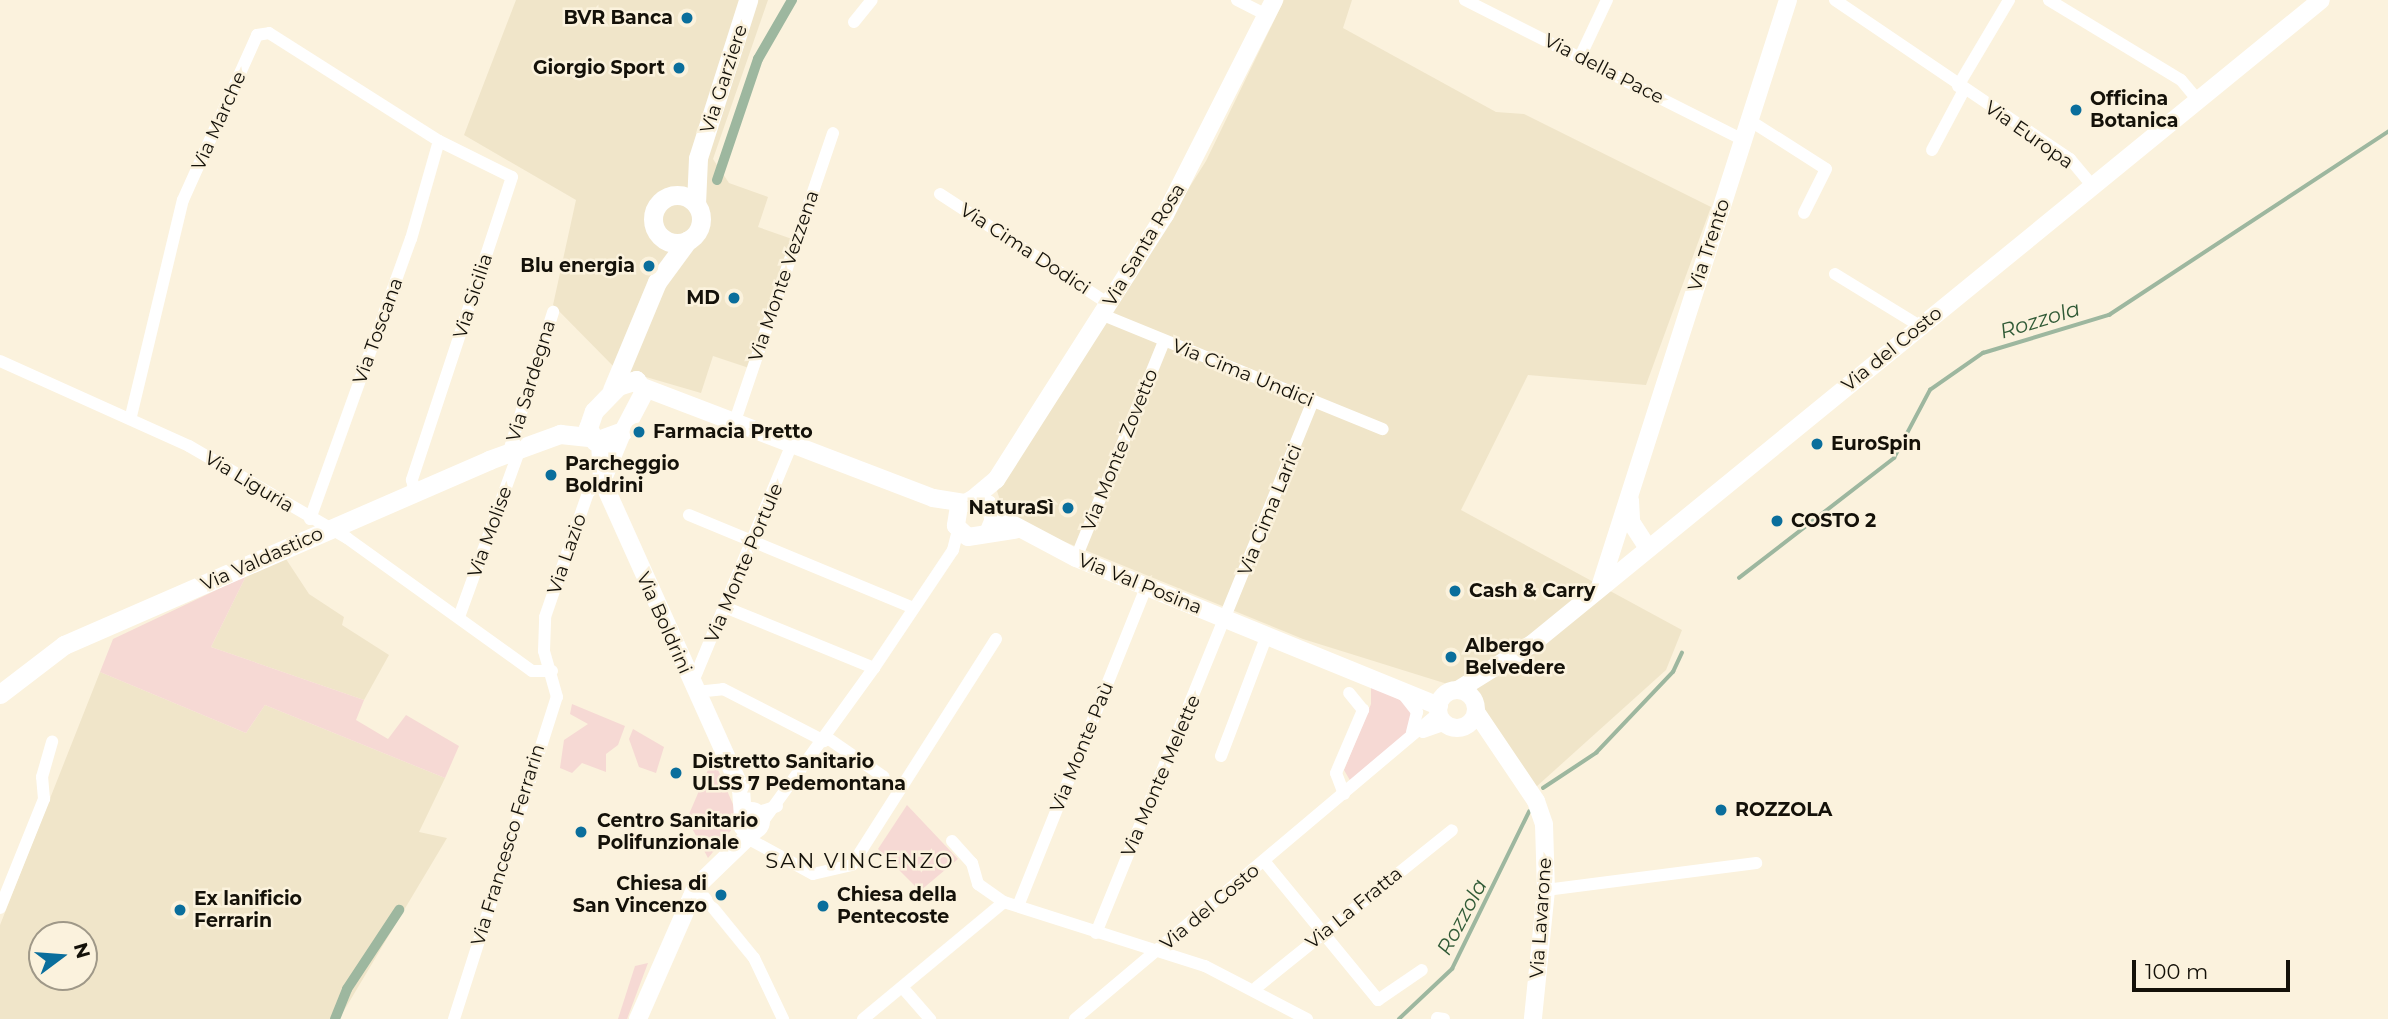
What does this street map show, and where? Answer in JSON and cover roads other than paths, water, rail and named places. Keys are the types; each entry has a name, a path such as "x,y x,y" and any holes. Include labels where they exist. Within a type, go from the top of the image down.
{"main road":[{"name":"Via Garziere","path":"657,282 701,223 696,204 698,158 748,0"},
{"name":"Via Trento","path":"1600,587 1788,0"},
{"name":"Via del Costo","path":"1454,690 1495,672 2196,98 2321,0"},
{"name":"Via Santa Rosa","path":"968,520 1165,215 1270,7"},
{"name":"Via Garziere","path":"595,439 590,418 606,398 638,334 657,282 661,236 653,220 665,198 698,158"},
{"path":"665,198 685,196 696,204"},
{"path":"661,236 688,240"},
{"name":"Via Garziere","path":"638,334 643,385"},
{"name":"Via Valdastico","path":"0,694 64,646 521,446 606,398 623,383 643,385"},
{"name":"Via Val Posina","path":"643,385 736,418 933,498 968,520 992,511 1014,530 1146,587 1395,687 1445,718"},
{"path":"596,484 636,411 643,385"},
{"name":"Via Val Posina","path":"636,411 661,403 709,409"},
{"path":"595,439 623,431"},
{"name":"Via Valdastico","path":"521,446 560,434 595,439"},
{"name":"Via Lazio","path":"595,439 596,484"},
{"name":"Via Santa Rosa","path":"992,511 996,480"},
{"name":"Via Boldrini","path":"596,484 741,789 748,828"},
{"name":"Via Trento","path":"1631,490 1631,522 1648,548"},
{"path":"968,520 992,511"},
{"path":"968,520 1014,530"},
{"path":"1614,538 1633,560"},
{"path":"1445,718 1476,708 1495,672"},
{"name":"Via Val Posina","path":"1395,687 1454,690"},
{"path":"1445,718 1454,690 1476,708"},
{"name":"Via Lavarone","path":"1476,708 1496,747 1536,801 1547,848 1546,890 1533,1019"},
{"name":"Via Lavarone","path":"1445,718 1496,747"},
{"path":"638,1019 696,887 748,828"}],"street":[{"path":"854,22 872,0"},
{"path":"1237,0 1270,7"},
{"name":"Via della Pace","path":"1465,0 1743,140"},
{"path":"1580,57 1607,0"},
{"name":"Via Europa","path":"1835,0 1961,88 2070,159 2092,185"},
{"path":"1961,88 2009,0"},
{"path":"2049,0 2181,80 2196,98"},
{"name":"Via Marche","path":"131,416 183,200 257,36 269,33 439,141"},
{"name":"Via Europa","path":"1932,150 1961,88"},
{"path":"1749,120 1826,169 1804,213"},
{"name":"Via Monte Vezzena","path":"736,418 833,133"},
{"name":"Via Sicilia","path":"415,493 412,480 512,177 439,141"},
{"name":"Via Toscana","path":"310,519 411,239 439,141"},
{"name":"Via Cima Dodici","path":"940,194 1106,310"},
{"path":"1835,274 1920,326"},
{"name":"Via Cima Undici","path":"1106,310 1164,341 1383,429"},
{"name":"Via Sardegna","path":"521,446 553,312"},
{"name":"Via Monte Zovetto","path":"1076,558 1164,341"},
{"name":"Via Liguria","path":"0,361 131,416 330,529 459,617 532,671 552,671"},
{"name":"Via Cima Larici","path":"1226,619 1313,401"},
{"name":"Via Monte Portule","path":"694,688 793,441"},
{"name":"Via Molise","path":"459,617 521,446"},
{"name":"Via Lazio","path":"552,671 544,651 545,617 596,484"},
{"path":"690,515 914,608"},
{"path":"968,520 953,550 778,806 748,828 806,872 852,865 996,639"},
{"name":"Via Monte Paù","path":"1018,906 1146,587"},
{"path":"727,608 874,668"},
{"name":"Via Monte Melette","path":"1096,933 1226,619"},
{"path":"1221,756 1267,635"},
{"name":"Via Francesco Ferrarin","path":"454,1019 557,697 552,671"},
{"path":"1395,687 1417,712 1407,741"},
{"path":"694,688 723,689 825,739 884,778"},
{"path":"1344,794 1336,773 1363,710 1349,693"},
{"name":"Via del Costo","path":"1075,1019 1407,741 1445,718"},
{"path":"0,908 44,799 52,741"},
{"name":"Via La Fratta","path":"1257,987 1452,830"},
{"path":"952,841 972,863 978,884 1004,902 1205,966 1307,1019"},
{"path":"1264,861 1378,1000 1422,970"},
{"path":"1546,890 1756,863"},
{"path":"696,887 754,958 783,1019"},
{"path":"863,1019 1004,902"},
{"path":"902,986 930,1019"},
{"path":"1437,1018 1444,1019"}],"waterway":[{"path":"717,180 758,59 792,0"},
{"name":"Rozzola","path":"1739,578 1894,458 1930,390 1983,353 2109,315 2388,132"},
{"name":"Rozzola","path":"1543,788 1596,753 1673,672 1682,653"},
{"name":"Rozzola","path":"1399,1019 1452,969 1529,812"},
{"path":"335,1019 347,989 399,910"}],"place":[{"name":"BVR Banca","path":"687,18"},
{"name":"Giorgio Sport","path":"679,68"},
{"name":"Officina Botanica","path":"2076,110"},
{"name":"Blu energia","path":"649,266"},
{"name":"MD","path":"734,298"},
{"name":"Farmacia Pretto","path":"639,432"},
{"name":"EuroSpin","path":"1817,444"},
{"name":"Parcheggio Boldrini","path":"551,475"},
{"name":"NaturaSì","path":"1068,508"},
{"name":"COSTO 2","path":"1777,521"},
{"name":"Cash & Carry","path":"1455,591"},
{"name":"Albergo Belvedere","path":"1451,657"},
{"name":"Distretto Sanitario ULSS 7 Pedemontana","path":"676,773"},
{"name":"ROZZOLA","path":"1721,810"},
{"name":"Centro Sanitario Polifunzionale","path":"581,832"},
{"name":"Chiesa di San Vincenzo","path":"721,895"},
{"name":"Chiesa della Pentecoste","path":"823,906"},
{"name":"Ex lanificio Ferrarin","path":"180,910"}],"district":[{"name":"SAN VINCENZO","path":"860,861"}]}
